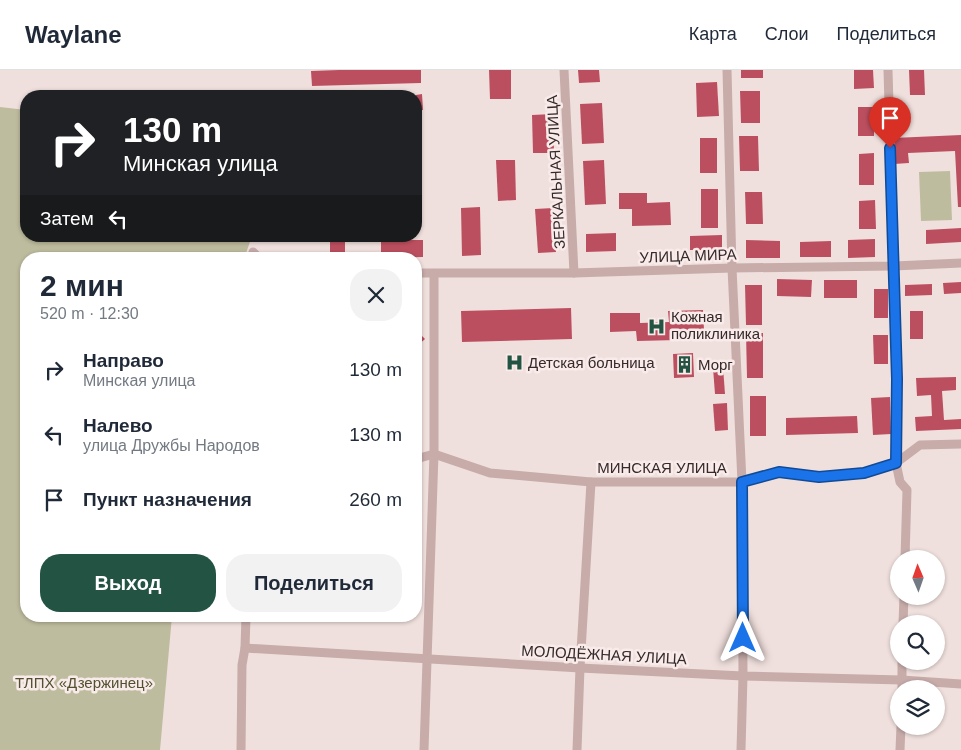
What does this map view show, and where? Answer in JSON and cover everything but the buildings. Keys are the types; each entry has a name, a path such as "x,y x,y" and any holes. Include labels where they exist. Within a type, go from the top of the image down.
{"street":[{"name":"ЗЕРКАЛЬНАЯ УЛИЦА","path":"564,70 574,273"},
{"path":"727,70 732,268 742,482 743,676 741,750"},
{"path":"888,70 897,379 896,463 900,482 907,490 905,550"},
{"name":"УЛИЦА МИРА","path":"422,273 574,273 961,263"},
{"path":"424,750 434,454 434,274"},
{"name":"МИНСКАЯ УЛИЦА","path":"434,454 490,473 591,482 742,482 779,472 819,477 864,473 896,463 920,444 961,444"},
{"path":"422,457 434,454"},
{"path":"577,750 591,482"},
{"path":"241,750 242,665 246,622"},
{"name":"МОЛОДЁЖНАЯ УЛИЦА","path":"245,648 426,660 890,683"},
{"name":"МОЛОДЁЖНАЯ УЛИЦА","path":"945,684 961,684"},
{"path":"900,735 900,750"}],"green space":[{"name":"ТЛПХ «Дзержинец»","path":"0,107 20,109 20,242 250,242 246,252 20,252 20,622 171,622 160,750 0,750"},
{"path":"950,171 952,220 921,221 919,172"}],"place":[{"name":"Кожная поликлиника","path":"657,326"},
{"name":"Детская больница","path":"514,363"},
{"name":"Морг","path":"684,365"}],"route":[{"path":"743,638 742,482 779,472 819,477 864,473 896,463 897,379 890,148"}]}
